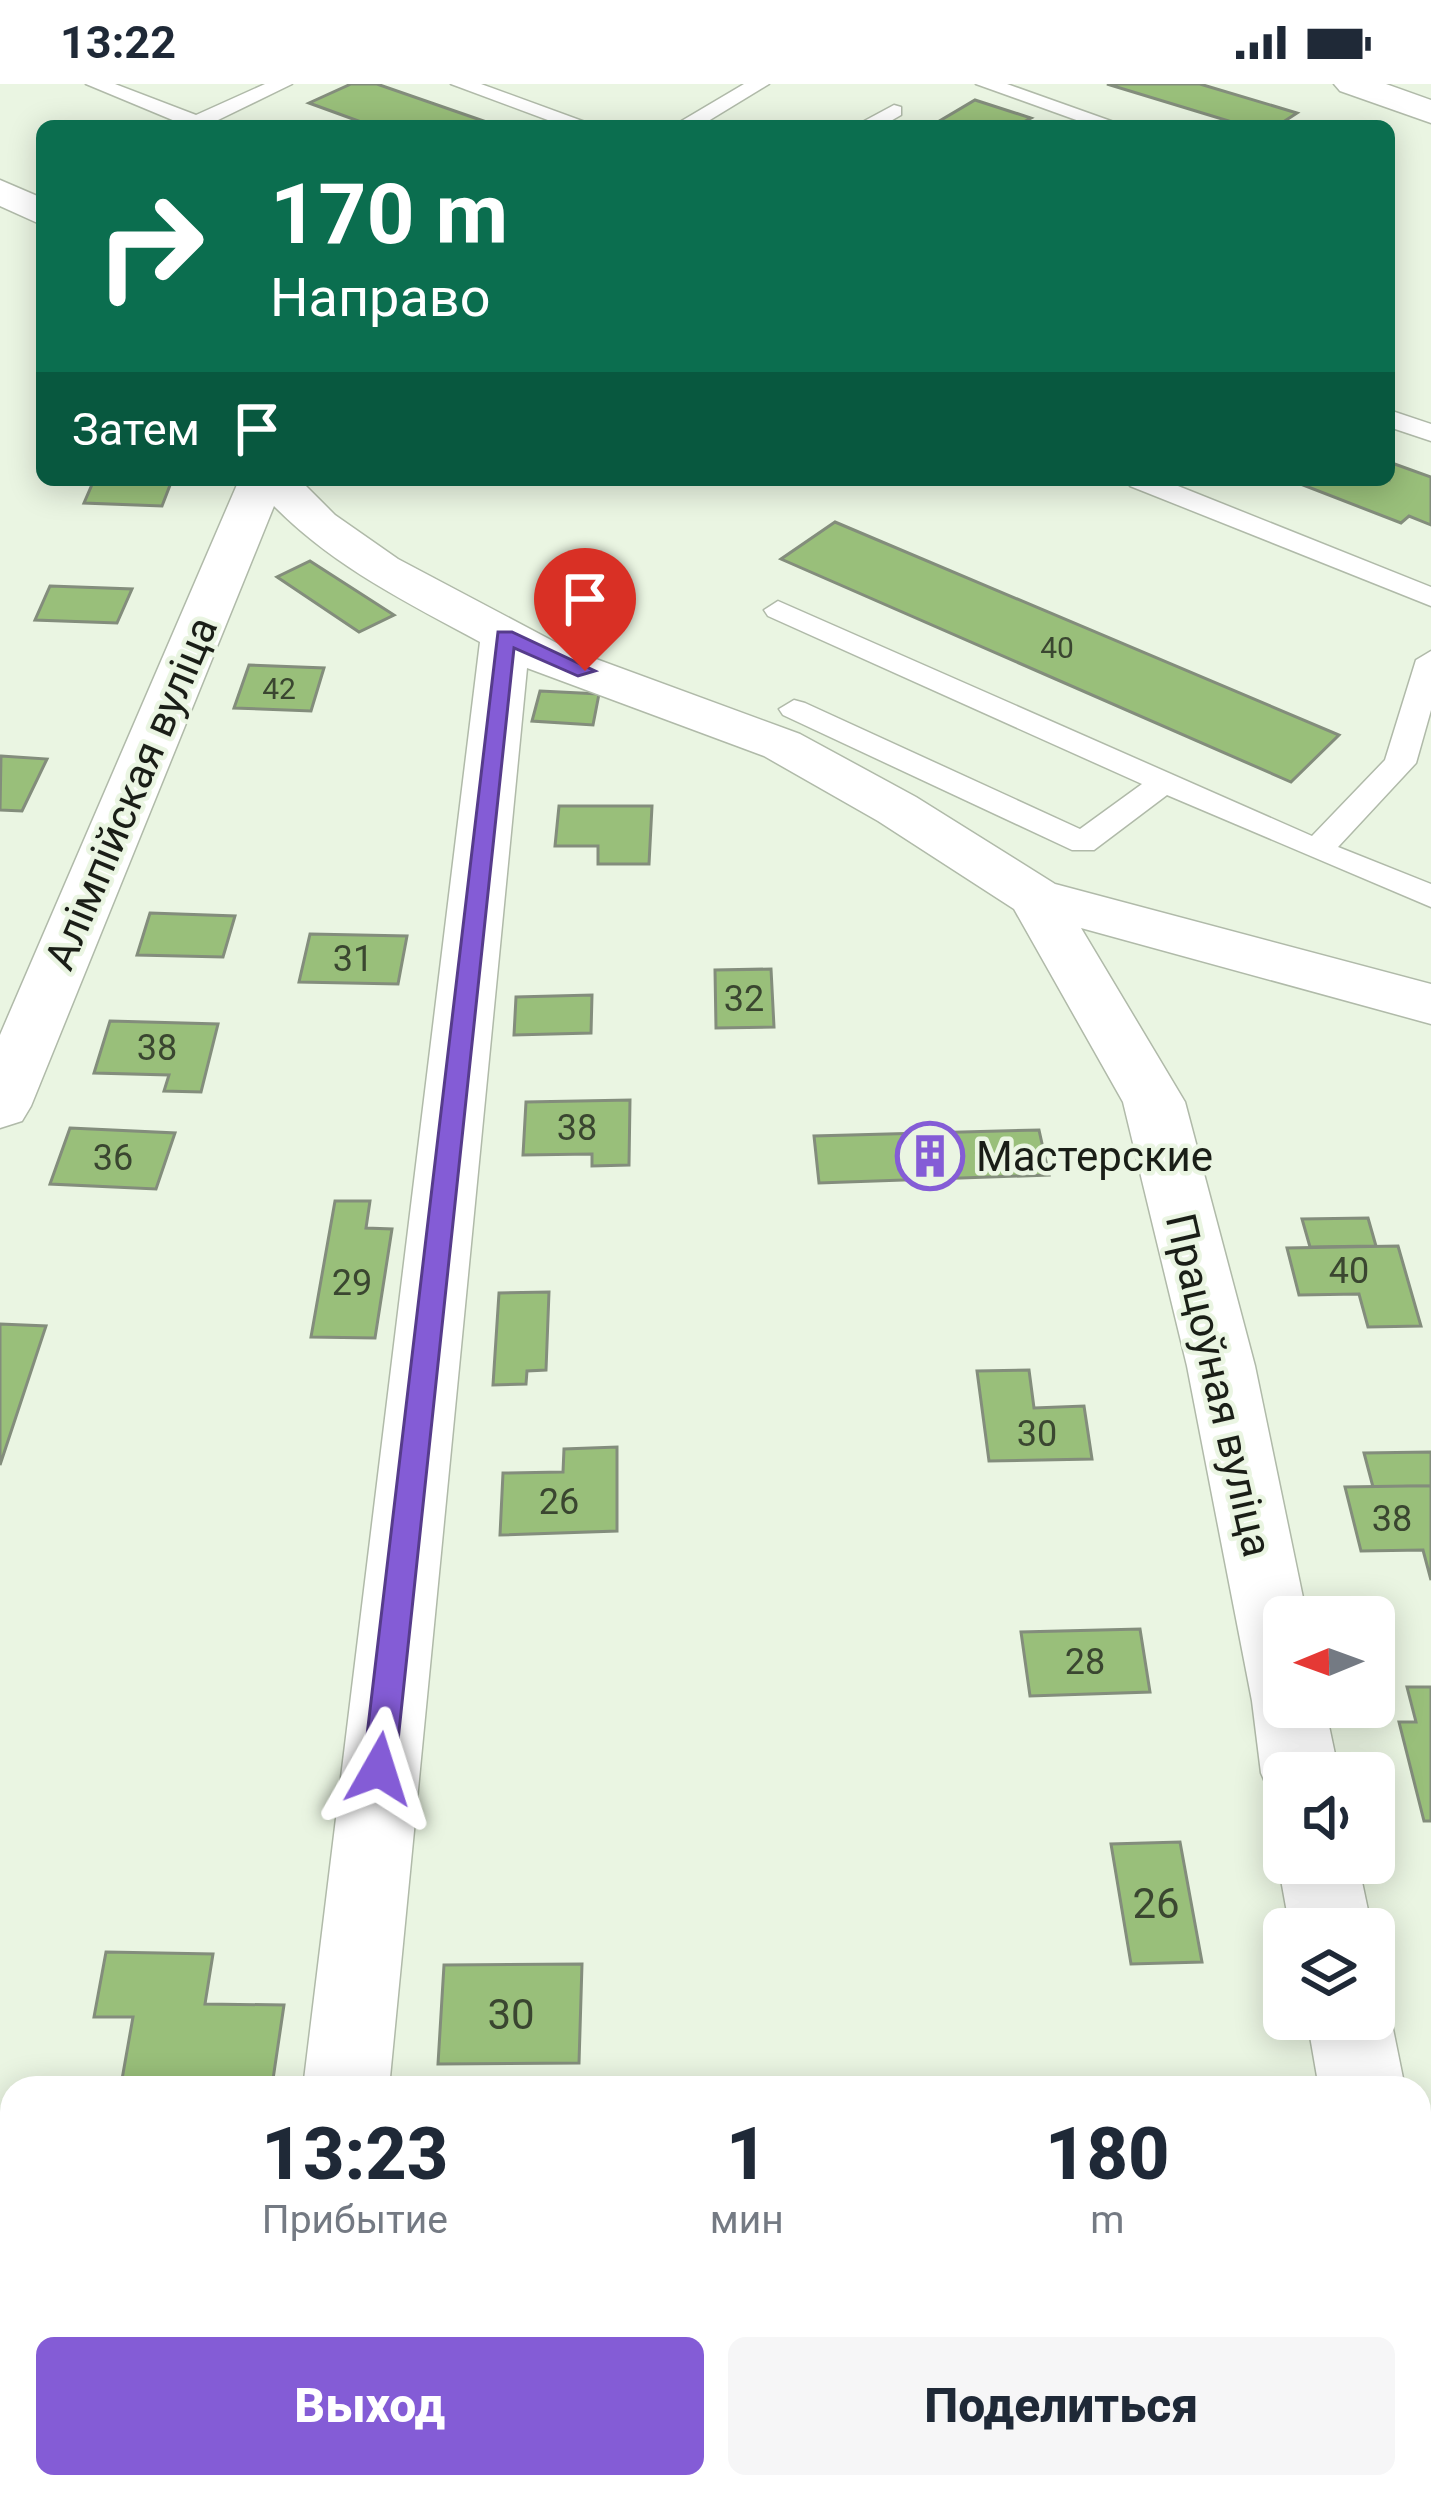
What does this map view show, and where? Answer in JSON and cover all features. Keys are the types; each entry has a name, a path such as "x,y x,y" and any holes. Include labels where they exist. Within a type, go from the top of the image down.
{"street":[{"path":"1352,84 1431,112"},
{"name":"Алімпійская вуліца","path":"0,1106 259,486"},
{"path":"280,486 320,525 380,568 505,637 548,659 782,745 898,809 1035,897 1431,1004"},
{"path":"347,2076 505,637"},
{"name":"Працоўная вуліца","path":"1035,897 1154,1102 1221,1366 1266,1596"},
{"path":"1353,2040 1360,2076"}],"lane":[{"path":"96,84 191,120"},
{"path":"210,120 282,84"},
{"path":"461,84 567,120"},
{"path":"695,120 759,84"},
{"path":"986,84 1096,120"},
{"path":"877,120 893,111"},
{"path":"1395,420 1431,433"},
{"path":"1158,486 1431,597"},
{"path":"778,610 1431,896"},
{"path":"1317,850 1400,763 1431,660"},
{"path":"794,709 1083,843 1164,782"}],"building":[{"path":"351,84 377,84 481,120 356,120 309,103"},
{"path":"1107,84 1200,84 1297,113 1286,120 1225,120"},
{"path":"975,100 1031,118 1027,120 941,120"},
{"path":"1395,464 1431,477 1431,525 1409,516 1401,523 1306,486 1395,486"},
{"path":"91,486 170,486 162,506 84,503"},
{"path":"835,522 1339,735 1291,782 781,559"},
{"path":"310,561 394,615 359,632 277,577"},
{"path":"50,586 132,589 117,623 35,620"},
{"path":"249,665 324,668 311,711 234,708"},
{"path":"540,691 599,694 593,725 532,721"},
{"path":"1,756 47,759 22,811 0,810"},
{"path":"559,806 652,806 649,864 598,864 598,846 555,846"},
{"path":"150,913 235,916 223,957 137,955"},
{"path":"310,934 407,936 398,984 299,982"},
{"path":"771,969 774,1027 716,1028 715,970"},
{"path":"592,995 591,1033 514,1035 516,997"},
{"path":"110,1021 218,1024 201,1092 164,1091 169,1075 94,1073"},
{"path":"630,1100 629,1165 592,1166 592,1154 523,1155 526,1102"},
{"path":"70,1128 175,1133 156,1189 50,1184"},
{"name":"Мастерские","path":"1039,1130 1049,1175 819,1183 814,1136"},
{"path":"335,1201 370,1201 366,1228 392,1229 375,1338 311,1337"},
{"path":"1368,1218 1376,1246 1310,1247 1302,1219"},
{"path":"1398,1246 1421,1326 1368,1327 1359,1294 1299,1295 1287,1248"},
{"path":"549,1292 546,1370 527,1371 526,1384 493,1385 499,1293"},
{"path":"0,1324 46,1326 0,1465"},
{"path":"1029,1370 1034,1408 1084,1406 1092,1459 989,1461 977,1371"},
{"path":"617,1447 617,1531 500,1535 503,1473 563,1472 564,1449"},
{"path":"1431,1452 1431,1486 1373,1487 1364,1453"},
{"path":"1431,1486 1431,1580 1423,1550 1361,1551 1345,1487"},
{"path":"1140,1629 1150,1692 1030,1696 1021,1632"},
{"path":"1407,1687 1431,1687 1431,1821 1424,1821 1399,1722 1416,1722"},
{"path":"1180,1842 1202,1962 1131,1964 1111,1844"},
{"path":"106,1952 213,1954 205,2004 284,2005 273,2076 123,2076 133,2017 94,2017"},
{"path":"582,1964 579,2063 438,2064 444,1965"}],"place":[{"name":"Мастерские","path":"930,1156"}],"route":[{"path":"379,1769 505,637 585,671"}]}
